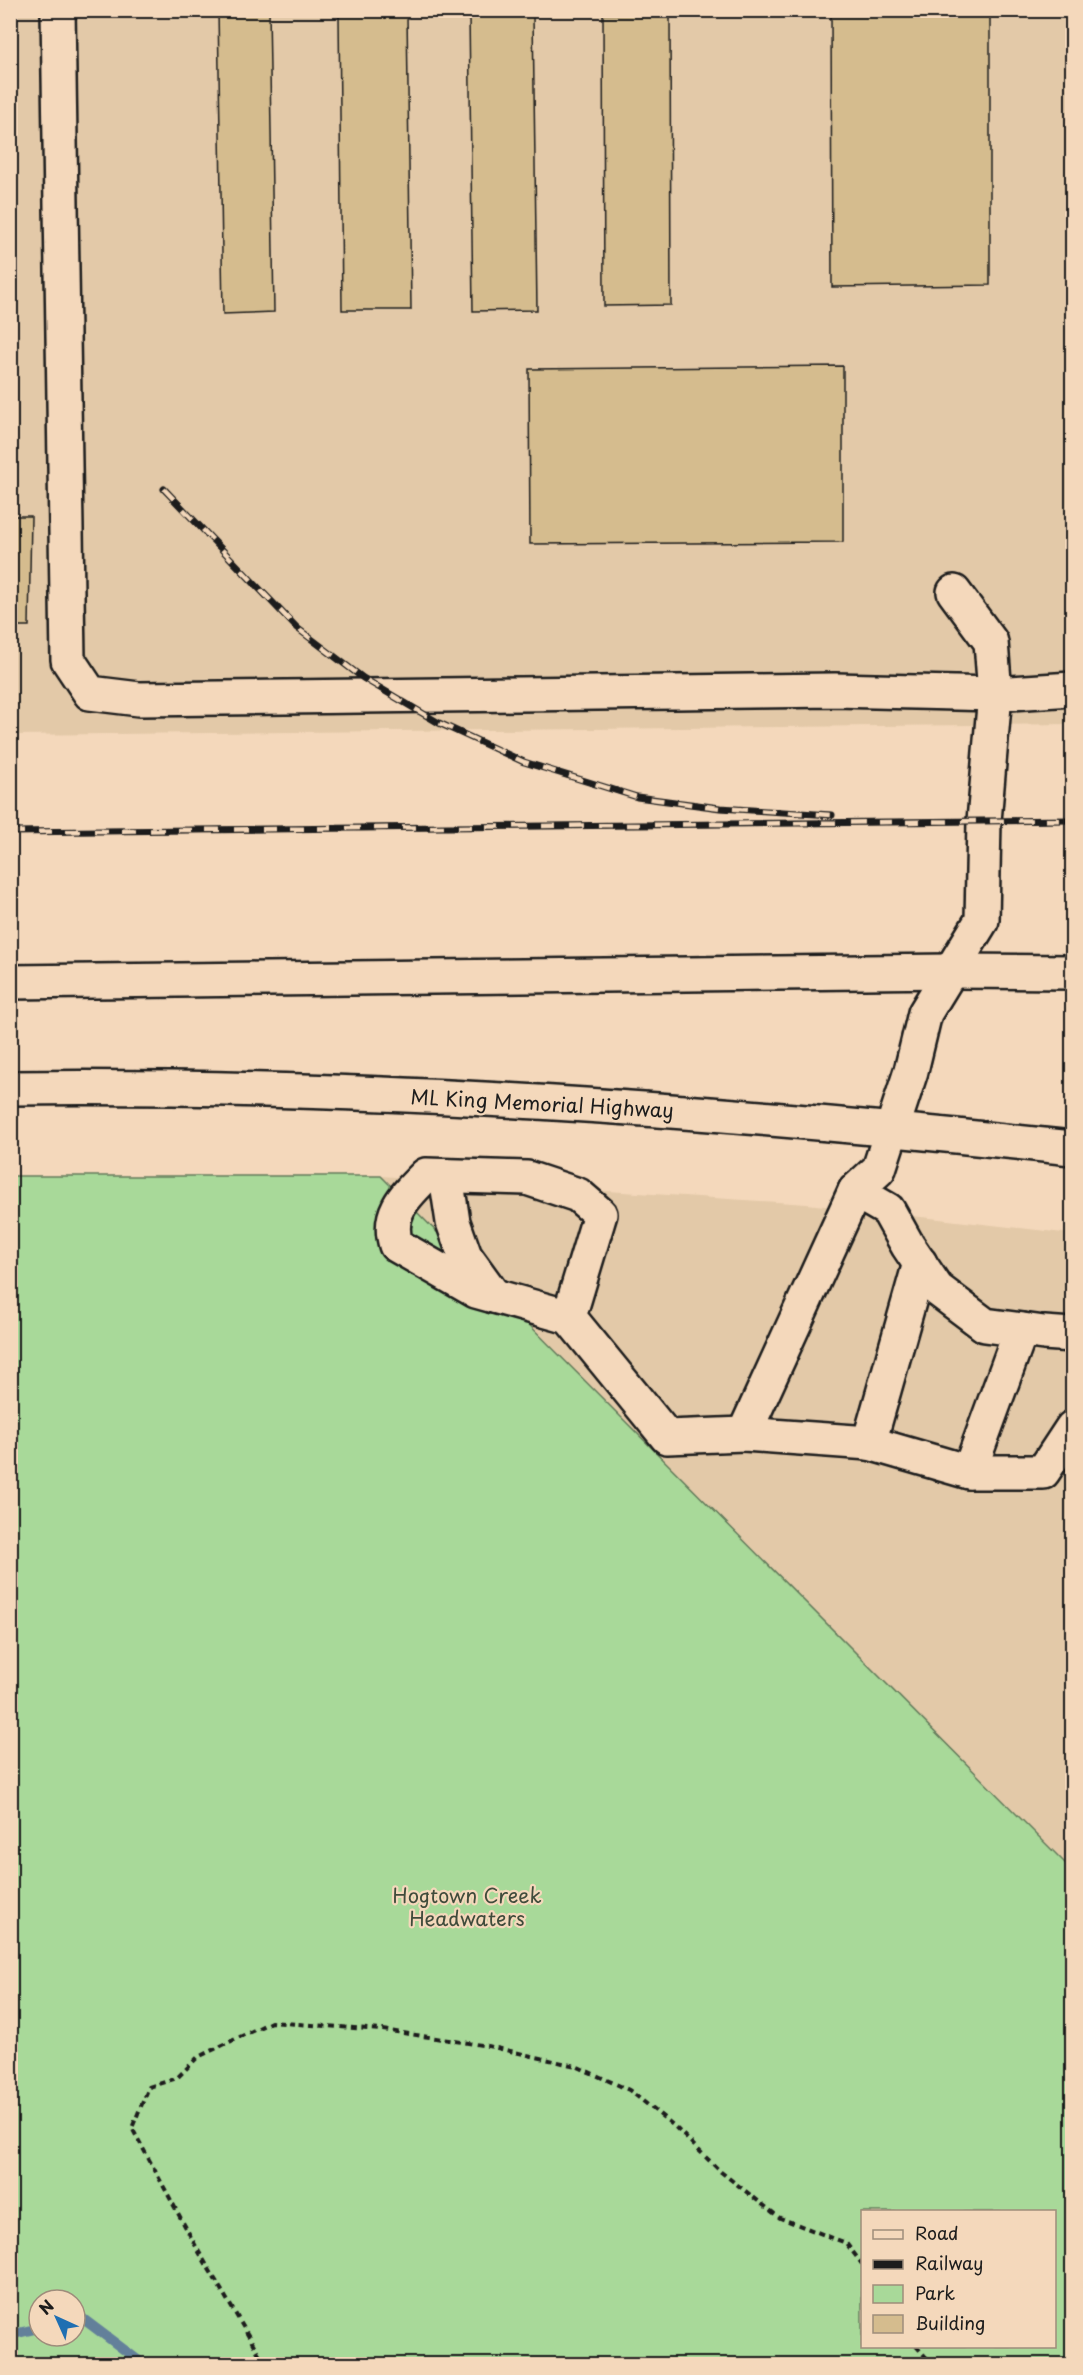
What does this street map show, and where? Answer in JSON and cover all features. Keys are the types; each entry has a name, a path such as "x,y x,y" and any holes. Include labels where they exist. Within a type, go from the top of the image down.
{"main road":[{"path":"57,10 68,660 90,693 140,699 835,690 996,694 1072,689"},
{"path":"744,1434 855,1191 879,1169 911,1071 925,1013 982,920 984,821 996,694 991,642 954,592"},
{"path":"10,982 951,971 1072,972"},
{"name":"ML King Memorial Highway","path":"10,1088 338,1092 631,1108 892,1129 1072,1148"},
{"path":"569,1317 600,1214 578,1195 527,1178 426,1175 401,1199 391,1230 396,1245 476,1291 569,1317 667,1437 744,1434 869,1443 969,1472 1058,1474 1072,1428"},
{"path":"446,1176 453,1222 465,1256 494,1296"},
{"path":"855,1191 888,1210 937,1289 985,1325 1072,1335"},
{"path":"869,1443 920,1263"},
{"path":"969,1472 1022,1330"}],"path":[{"path":"265,2364 161,2185 132,2128 150,2087 177,2078 198,2057 271,2022 394,2032 489,2046 576,2066 628,2090 673,2125 721,2172 780,2218 846,2243 861,2263"},
{"path":"918,2348 932,2364"}],"shaded area":[{"path":"10,11 1072,11 1072,724 11,735"},
{"path":"381,1176 807,1204 1072,1234 1072,1870"}],"green space":[{"name":"Hogtown Creek Headwaters","path":"11,1176 381,1176 1072,1870 1072,2364 11,2364"}],"building":[{"path":"218,10 269,10 274,312 223,314"},
{"path":"831,10 990,10 990,285 832,287"},
{"path":"670,13 671,305 604,306 603,14"},
{"path":"407,14 411,310 342,310 339,15"},
{"path":"469,15 533,15 537,310 473,311"},
{"path":"843,366 843,542 530,544 529,369"},
{"path":"10,516 31,516 29,626 10,626"}],"waterway":[{"path":"87,2322 143,2364"},
{"path":"10,2335 27,2331"}],"railway":[{"path":"164,489 297,628 363,678 439,723 524,762 637,797 720,808 832,815"},
{"path":"10,832 1072,820"}]}
